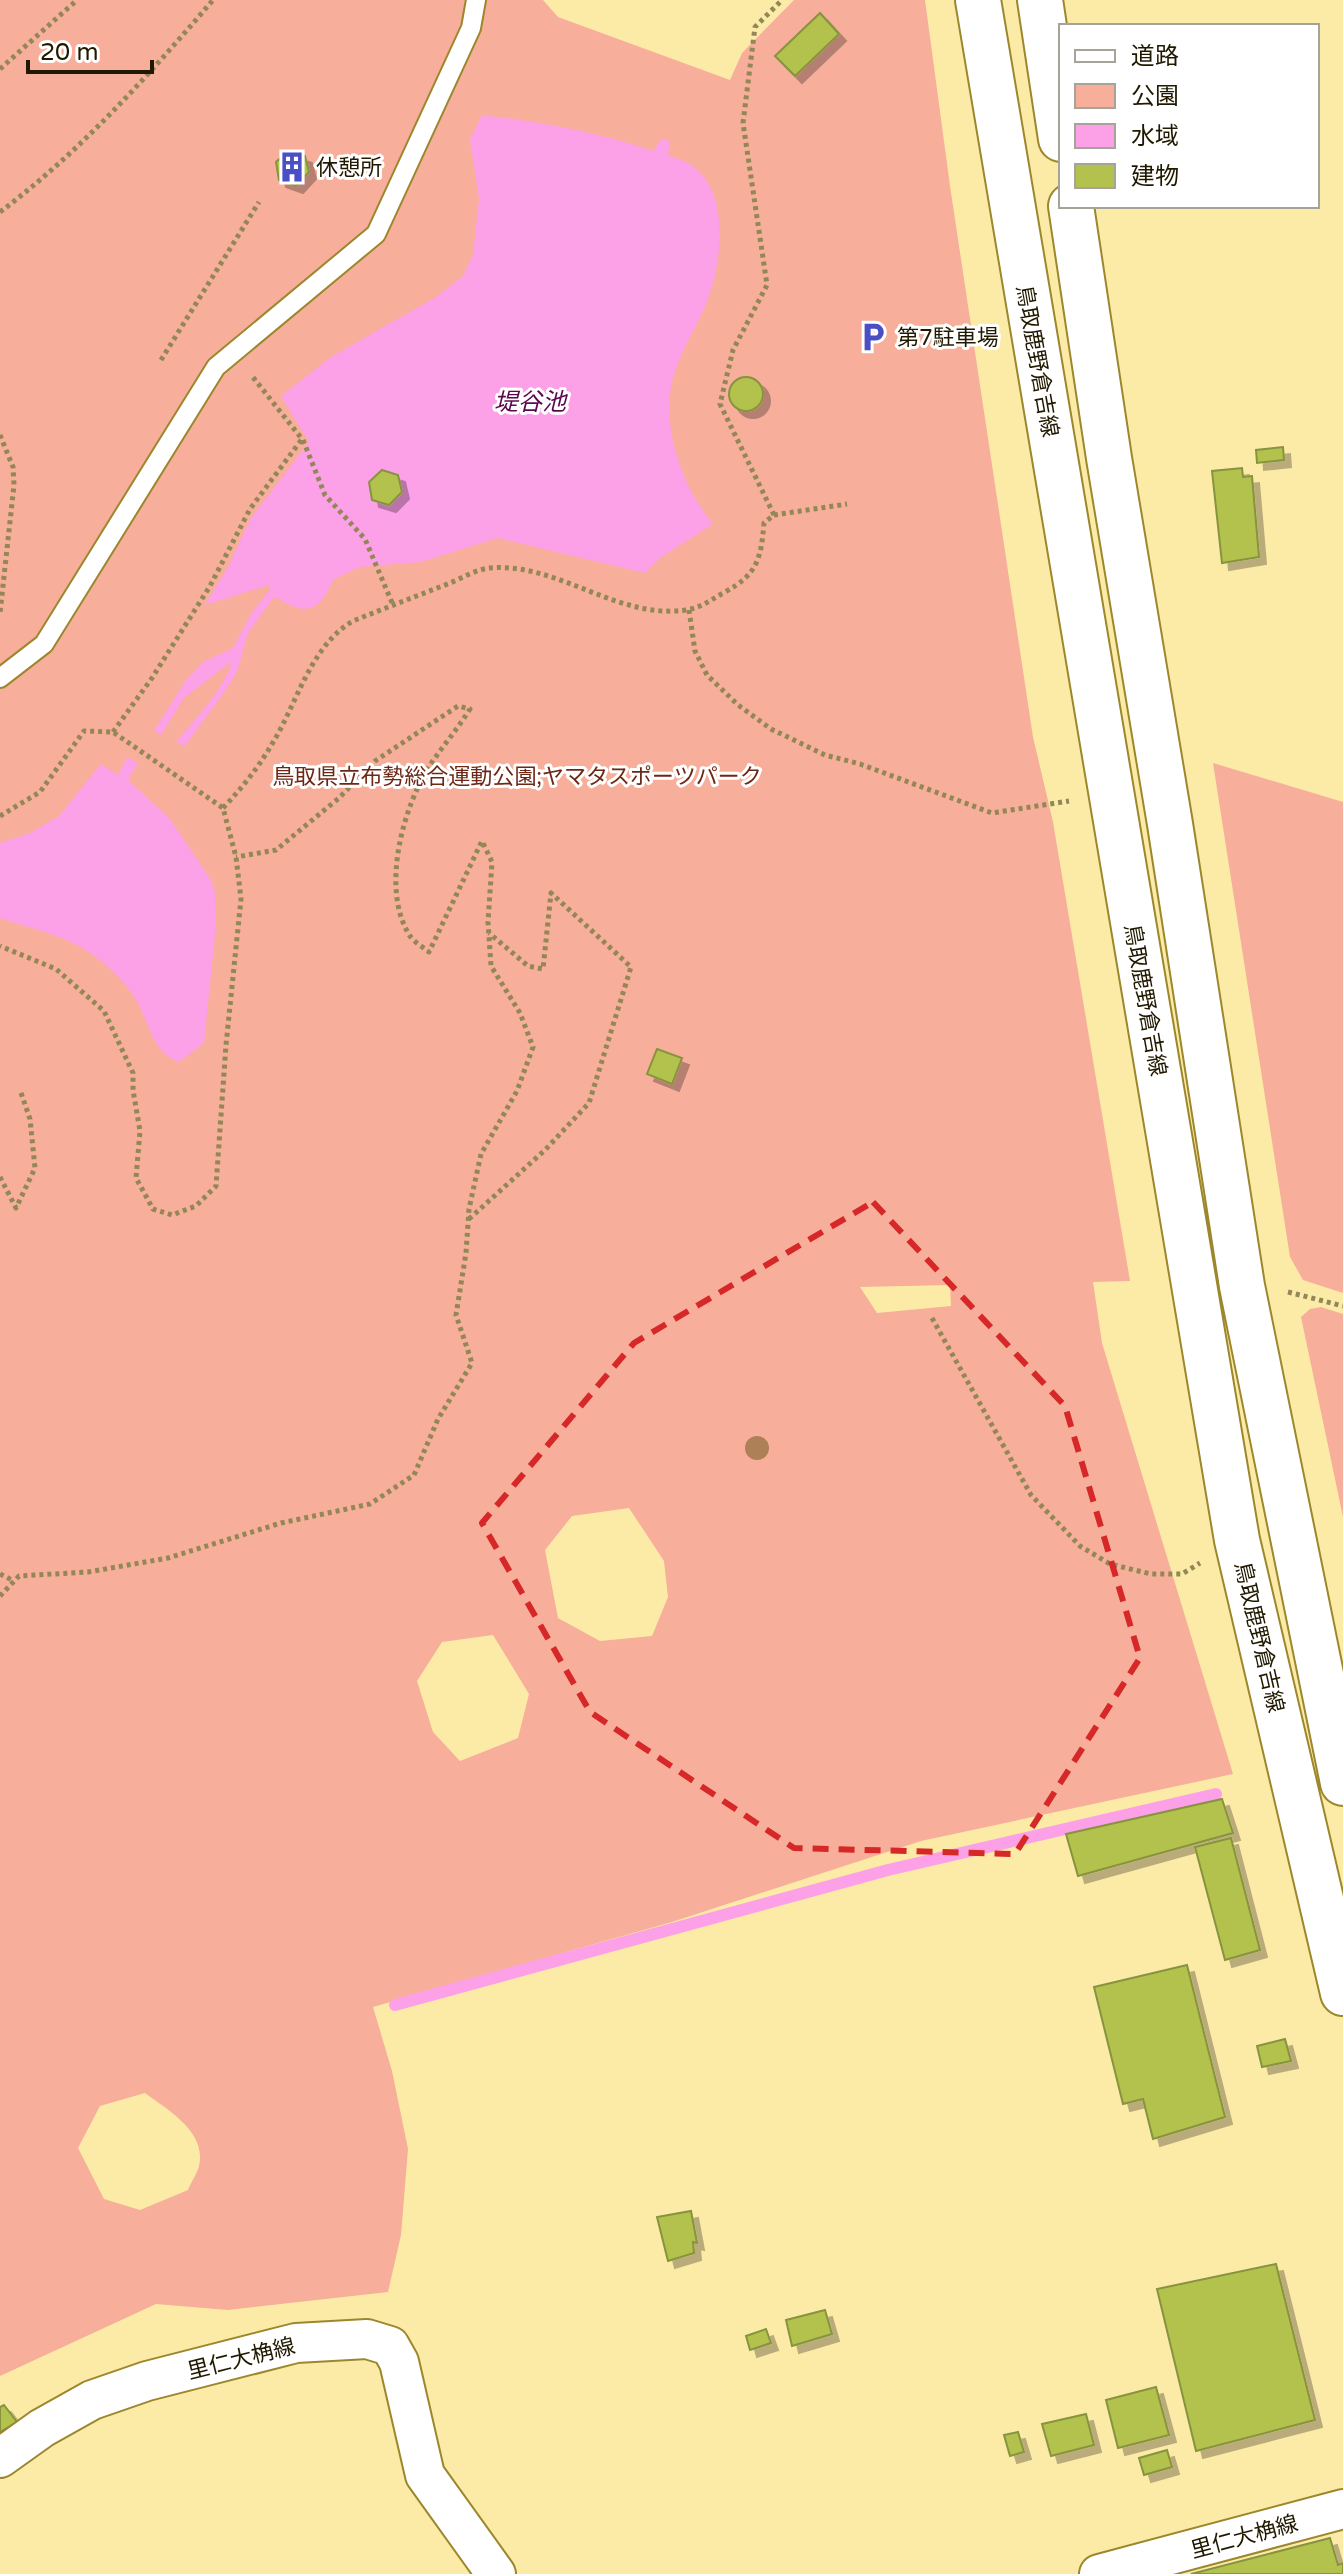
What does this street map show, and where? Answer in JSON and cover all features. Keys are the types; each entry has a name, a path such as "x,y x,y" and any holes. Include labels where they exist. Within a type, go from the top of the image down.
{"main road":[{"name":"鳥取鹿野倉吉線","path":"978,0 1237,1540 1343,1993"},
{"path":"1040,0 1059,126"},
{"path":"1071,208 1242,1286 1343,1783"}],"street":[{"name":"里仁大桷線","path":"0,2458 42,2428 92,2400 147,2381 296,2343 367,2339 390,2346 399,2362 425,2475 496,2574"},
{"name":"里仁大桷線","path":"1099,2574 1343,2509"}],"lane":[{"path":"0,678 44,644 216,367 376,234 471,28 476,0"}],"path":[{"path":"0,69 77,0"},
{"path":"0,212 131,94 213,0"},
{"path":"774,515 720,404 733,350 767,285 743,123 755,27 782,0"},
{"path":"161,360 259,202"},
{"path":"254,379 302,439 325,495 365,539 393,605"},
{"path":"0,435 13,467 14,485 0,613"},
{"path":"113,732 152,678 210,586 250,509 302,439"},
{"path":"223,808 244,786 274,742 290,706 337,631 487,568 513,568 563,581 619,602 671,611 689,610 736,587 758,565 764,523 774,515 847,504"},
{"path":"689,610 695,651 707,675 738,705 784,735 825,755 860,764 992,813 1069,801"},
{"path":"0,1596 19,1576 88,1572 168,1558 281,1523 370,1504 414,1475 438,1419 472,1363 456,1315 468,1220 481,1154 517,1091 533,1047 520,1013 491,966 492,862 482,841 429,952 410,936 396,897 399,838 413,797 430,765 470,709 458,706 375,761 339,798 276,850 236,857"},
{"path":"0,816 40,792 84,731 113,732 223,808 236,857 241,899 216,1186 196,1206 172,1215 153,1209 136,1178 140,1131 133,1073 104,1011 56,969 0,946"},
{"path":"468,1220 545,1150 589,1103 631,967 551,893 543,969 528,966 489,933"},
{"path":"0,1177 16,1208 35,1168 30,1119 20,1090"},
{"path":"1280,1290 1343,1306"},
{"path":"932,1318 1031,1495 1080,1546 1110,1564 1151,1574 1182,1574 1237,1540"},
{"path":"0,1574 14,1581"}],"highlighted area":[{"path":"873,1202 1065,1406 1140,1658 1015,1854 794,1848 590,1712 482,1523 634,1343"}],"green space":[{"name":"鳥取県立布勢総合運動公園;ヤマタスポーツパーク","path":"0,0 543,0 558,17 730,80 742,53 794,0 925,0 1033,737 1053,822 1130,1281 1093,1282 1102,1343 1233,1774 921,1841 672,1922 373,2007 392,2071 408,2149 401,2235 388,2292 228,2310 156,2304 0,2376","holes":["950,1285 951,1306 877,1313 860,1287","629,1508 664,1561 668,1597 652,1636 600,1641 558,1618 545,1550 572,1516","493,1635 529,1694 518,1738 460,1761 433,1732 417,1681 442,1642","145,2093 184,2123 200,2154 198,2169 188,2190 140,2210 104,2199 78,2148 100,2106"]},
{"path":"1213,763 1343,802 1343,1293 1303,1280 1290,1257"},
{"path":"1321,1307 1343,1314 1343,1517 1301,1317 1310,1309"}],"water":[{"name":"堤谷池","path":"482,115 569,128 653,151 661,139 670,141 668,155 691,165 704,176 712,191 720,226 717,264 709,296 674,375 669,405 678,460 693,494 713,524 660,558 645,573 498,538 421,562 359,567 333,580 323,599 307,609 274,597 248,633 238,669 230,684 185,746 176,742 216,693 231,662 184,698 161,735 154,731 186,680 203,662 233,648 252,612 270,590 269,585 205,605 228,567 251,518 309,442 281,396 331,357 436,297 463,276 473,255 479,199 470,139"},
{"path":"127,757 138,763 128,780 170,819 211,880 215,893 216,924 204,1043 179,1062 162,1051 135,998 102,962 63,939 0,918 0,843 30,833 59,816 101,764 118,775"}],"building":[{"path":"820,13 839,34 795,76 775,56"},
{"name":"休憩所","path":"289,151 305,156 309,172 296,186 279,180 276,162"},
{"path":"746,377 758,382 763,394 758,406 746,411 734,406 729,394 734,382"},
{"path":"1283,447 1284,460 1257,463 1256,450"},
{"path":"1242,468 1243,477 1252,476 1259,557 1222,563 1212,471"},
{"path":"382,470 398,475 402,492 389,505 372,500 369,482"},
{"path":"657,1049 682,1058 672,1084 647,1074"},
{"path":"1222,1799 1233,1833 1078,1876 1066,1834"},
{"path":"1231,1838 1260,1950 1225,1960 1195,1847"},
{"path":"1187,1965 1225,2117 1153,2139 1143,2099 1123,2104 1094,1987"},
{"path":"1285,2039 1291,2061 1262,2067 1257,2046"},
{"path":"691,2211 697,2243 693,2242 694,2253 668,2261 657,2217"},
{"path":"1276,2264 1315,2420 1196,2451 1157,2289"},
{"path":"825,2310 832,2334 792,2346 786,2320"},
{"path":"766,2329 771,2343 750,2350 746,2336"},
{"path":"1156,2387 1169,2435 1118,2448 1106,2400"},
{"path":"4,2405 17,2422 0,2432 0,2407"},
{"path":"1086,2414 1094,2445 1051,2456 1042,2424"},
{"path":"1018,2432 1024,2452 1010,2456 1004,2435"},
{"path":"1167,2450 1172,2467 1144,2475 1139,2458"},
{"path":"1330,2538 1338,2565 1343,2563 1343,2574 1191,2574"}],"waterway":[{"path":"395,2005 888,1870 1216,1794"}],"place":[{"name":"休憩所","path":"292,167"},
{"name":"第7駐車場","path":"873,337"}]}
